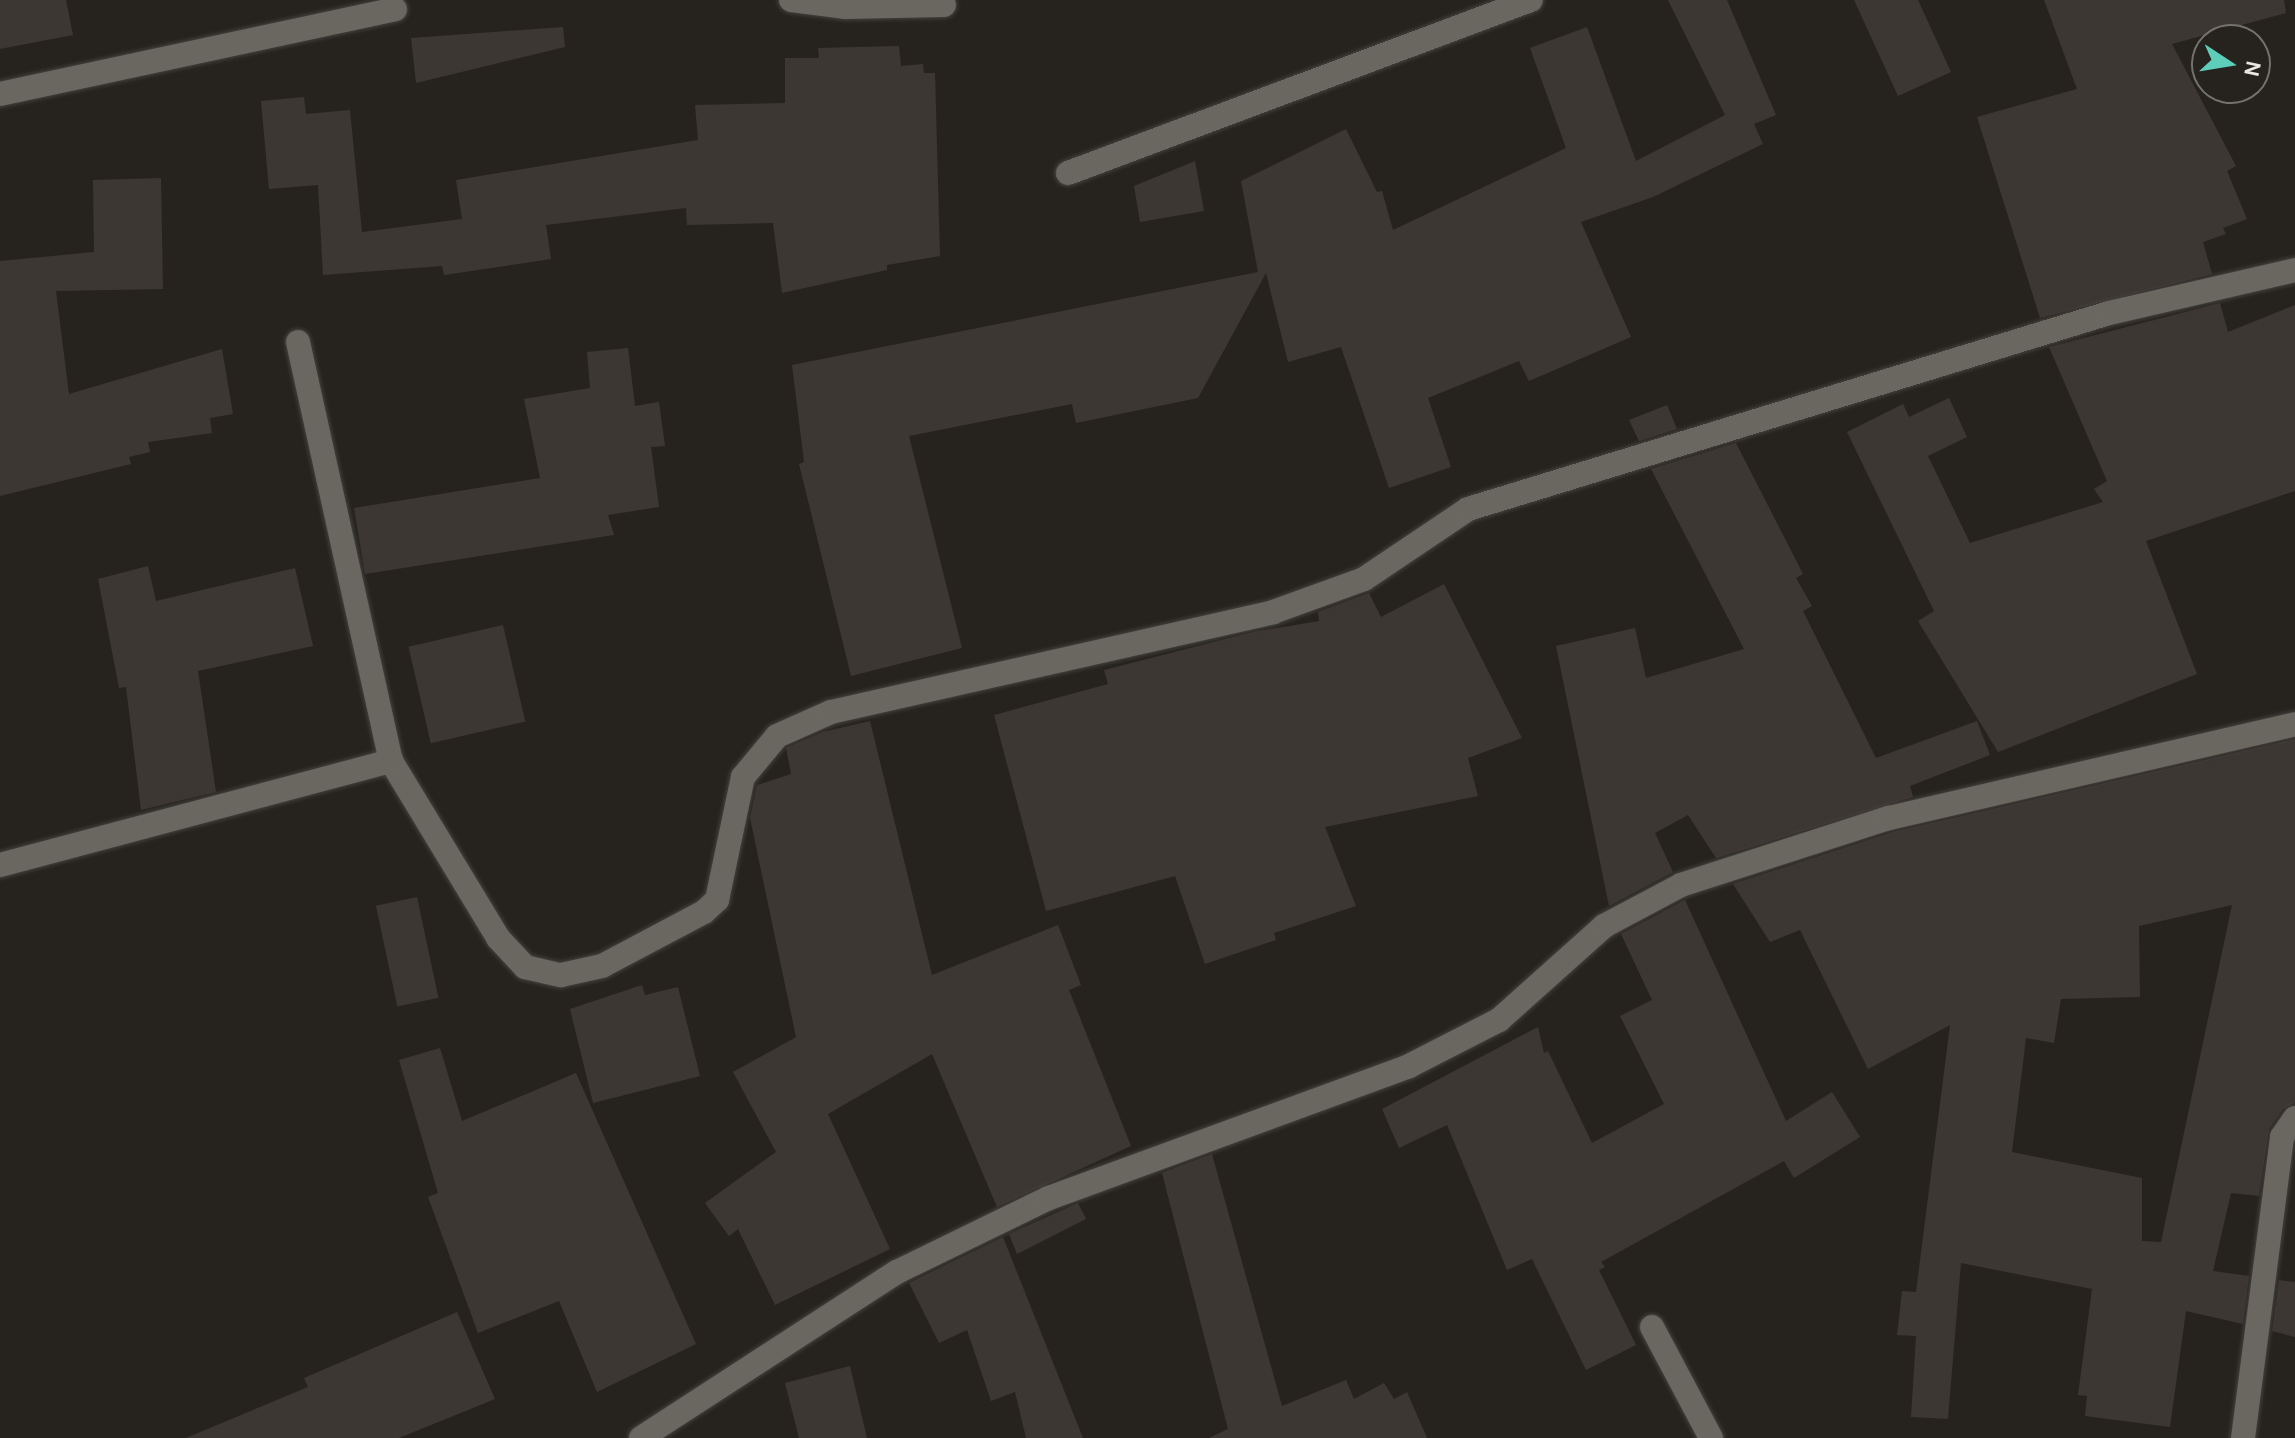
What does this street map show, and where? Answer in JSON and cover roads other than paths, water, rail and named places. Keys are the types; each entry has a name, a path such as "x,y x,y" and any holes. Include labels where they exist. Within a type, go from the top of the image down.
{"street":[{"path":"791,0 845,7 944,5"},
{"path":"1068,173 1531,0"},
{"path":"0,94 395,9"},
{"path":"298,342 391,761 498,938 525,967 561,975 602,966 717,900 743,777 777,736 831,712 1273,612 1364,579 1468,509 2109,313 2295,270"},
{"path":"641,1438 897,1272 1049,1198 1409,1066 1499,1020 1604,926 1681,885 1889,818 2295,724"},
{"path":"0,865 391,761"},
{"path":"2243,1438 2282,1137 2295,1118"},
{"path":"1652,1327 1711,1438"}]}
